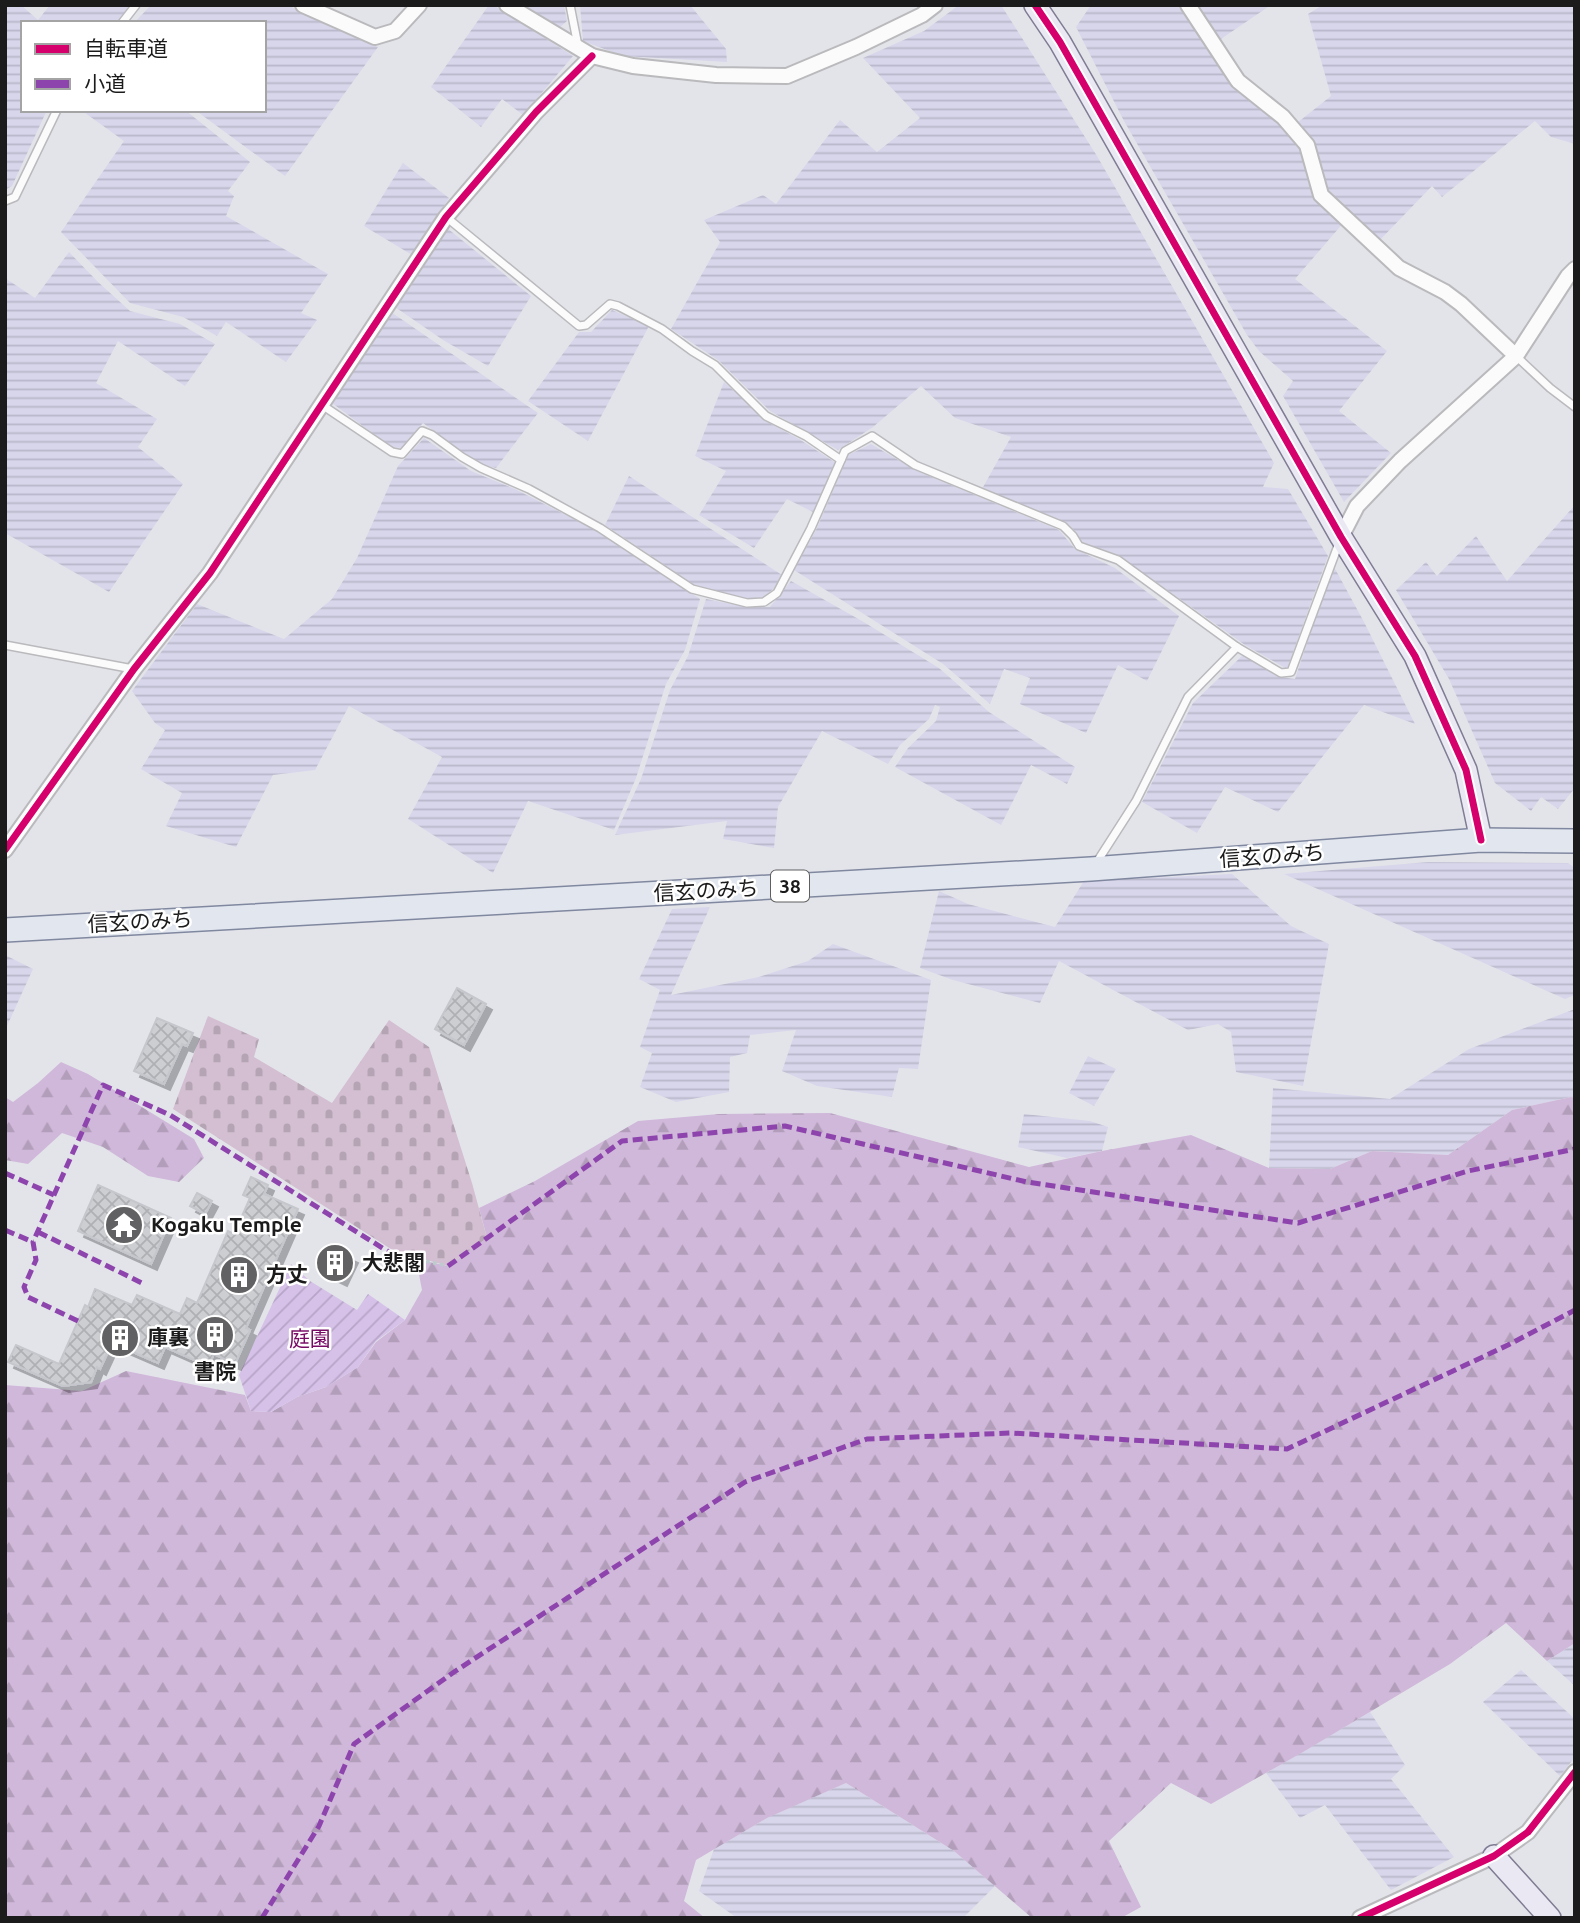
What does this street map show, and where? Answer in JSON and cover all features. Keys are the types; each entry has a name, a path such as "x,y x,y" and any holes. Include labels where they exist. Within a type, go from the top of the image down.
{"main road":[{"name":"信玄のみち","path":"5,930 1091,869 1481,840 1575,841"}],"street":[{"path":"303,5 375,37 395,31 419,5"},
{"path":"507,5 592,56 633,66 702,74 787,76 856,47 922,15 935,5"},
{"path":"1035,5 1060,42 1341,537 1415,656 1466,769 1481,840"},
{"path":"1188,5 1238,81 1283,117 1307,145 1321,195 1399,268 1445,292 1516,355"},
{"path":"5,850 134,669 210,573 446,217 536,112 592,56"},
{"path":"1341,537 1356,506 1400,461 1516,355 1575,269"},
{"path":"1360,1918 1494,1856 1528,1832 1575,1772"},
{"path":"1494,1856 1550,1918"}],"lane":[{"path":"124,21 136,5"},
{"path":"570,5 578,46"},
{"path":"5,201 15,197 56,112"},
{"path":"446,217 579,326 586,325 610,304 618,306 662,329 715,365 766,415 806,436 841,460"},
{"path":"1516,355 1550,388 1575,407"},
{"path":"322,405 392,452 402,454 422,431 432,435 481,468 529,489 600,528 692,589 747,603 764,602 777,593 811,528 845,451 872,436 915,465 1063,526 1079,546 1118,560 1237,647 1281,673 1291,672 1341,537"},
{"path":"5,645 134,669"},
{"path":"1091,869 1136,801 1188,697 1237,647"}],"path":[{"path":"392,1254 448,1266"}],"shaded area":[{"path":"5,5 21,5 38,20 50,5 133,5 120,21 21,21 21,112 46,112 12,186 5,190"},
{"path":"151,5 287,5 378,47 285,176 198,112 266,112 266,21 136,21"},
{"path":"489,5 573,56 523,115 502,99 481,127 431,87"},
{"path":"518,5 564,5 567,21 558,29"},
{"path":"580,5 690,5 726,49 727,62 623,56 583,41"},
{"path":"959,5 1001,5 1097,156 1274,463 1263,487 1288,489 1328,556 1287,669 1245,645 1125,560 1083,544 1069,525 982,489 1011,437 955,418 921,386 873,427 838,450 770,411 718,360 671,329 720,242 704,220 763,195 776,204 840,120 877,152 920,118 863,58 924,31"},
{"path":"1091,5 1182,5 1304,148 1314,184 1345,221 1295,279 1387,351 1339,411 1391,453 1344,502 1283,396 1293,381 1259,351 1247,335 1124,121 1076,27"},
{"path":"1192,5 1271,5 1218,41"},
{"path":"1323,5 1575,5 1575,144 1551,137 1535,121 1442,197 1432,186 1378,242 1326,193 1297,123 1331,96 1308,14"},
{"path":"84,112 188,112 250,162 228,191 234,196 226,216 328,274 301,313 317,320 286,362 226,322 217,336 183,317 130,303 61,232 124,141"},
{"path":"403,163 449,198 412,255 364,226"},
{"path":"447,228 531,296 488,366 443,340 395,307"},
{"path":"69,252 130,311 180,324 215,344 185,386 118,341 96,383 157,419 138,447 183,484 109,592 5,533 5,278 35,298"},
{"path":"612,310 649,326 588,441 528,401 579,332 591,332"},
{"path":"391,312 538,413 496,468 478,463 423,423 401,448 391,447 332,403"},
{"path":"724,382 771,424 836,463 813,512 787,499 754,548 699,515 726,471 695,456"},
{"path":"424,438 471,471 515,489 599,532 700,599 685,650 666,684 636,778 614,830 528,801 493,873 408,819 442,757 349,706 315,770 273,775 236,847 166,826 182,793 141,769 165,730 155,723 132,691 197,604 284,639 332,599 357,558 398,466"},
{"path":"871,444 917,471 1059,530 1075,549 1115,568 1179,616 1147,681 1118,665 1086,733 1020,704 1030,678 1004,669 990,704 943,664 794,570 817,528 848,455"},
{"path":"629,476 782,575 774,588 765,597 748,599 696,586 605,525"},
{"path":"1575,505 1575,788 1558,809 1541,797 1531,811 1495,783 1449,679 1396,590 1426,562 1437,576 1476,536 1507,581"},
{"path":"1333,565 1415,724 1364,705 1278,812 1225,787 1197,833 1142,802 1193,703 1243,655 1280,677 1295,679"},
{"path":"791,581 939,668 989,712 1075,767 1067,784 1031,765 1001,825 895,767 908,748 936,721 940,707 935,705 929,719 900,745 888,764 822,731 778,807 774,848 723,839 727,821 615,835 641,779 670,690 688,656 706,599 746,607 770,607"},
{"path":"1428,862 1568,863 1575,868 1575,995 1565,999 1284,874"},
{"path":"1232,874 1291,926 1329,944 1303,1086 1236,1072 1231,1032 1218,1024 1188,1030 1059,961 1040,1003 953,980 920,968 939,891 968,904 1055,927 1084,881"},
{"path":"710,907 671,995 759,977 808,961 833,944 931,980 918,1069 899,1068 892,1097 817,1086 782,1071 796,1030 750,1035 747,1053 730,1057 729,1092 676,1102 640,1087 652,1053 640,1047 660,990 639,979 672,909"},
{"path":"5,955 33,969 7,1026 5,1026"},
{"path":"1575,1009 1575,1098 1512,1110 1448,1155 1372,1151 1330,1169 1269,1168 1273,1088 1390,1099 1469,1049"},
{"path":"1088,1056 1116,1069 1094,1106 1069,1093"},
{"path":"1024,1114 1090,1121 1108,1127 1102,1151 1067,1158 1018,1147"},
{"path":"1575,1643 1575,1686 1547,1661"},
{"path":"1521,1670 1575,1719 1575,1757 1560,1776 1483,1702"},
{"path":"1370,1712 1405,1765 1391,1779 1454,1857 1391,1890 1325,1805 1300,1818 1266,1773"},
{"path":"846,1783 954,1851 995,1886 963,1918 737,1918 699,1891 714,1849 772,1815"}],"green space":[{"path":"208,1016 259,1039 254,1057 332,1103 389,1020 429,1047 487,1238 448,1266 394,1251 173,1109"},
{"path":"61,1062 88,1074 194,1139 204,1158 179,1182 148,1176 103,1147 62,1133 28,1164 5,1160 5,1097 13,1102"},
{"path":"1575,1098 1575,1643 1547,1661 1506,1623 1450,1664 1211,1804 1171,1783 1109,1841 1141,1907 1121,1918 1032,1918 954,1851 846,1783 767,1818 696,1860 684,1901 705,1918 5,1918 5,1385 82,1391 126,1371 245,1395 251,1411 271,1412 297,1397 326,1387 358,1367 376,1342 405,1320 422,1290 416,1259 448,1266 487,1238 479,1208 535,1181 638,1121 719,1114 830,1113 1029,1167 1191,1135 1269,1168 1330,1169 1372,1151 1448,1155 1512,1110"},
{"name":"庭園","path":"291,1264 310,1281 357,1310 368,1294 405,1320 376,1341 358,1367 326,1387 297,1397 271,1412 251,1411 239,1375"}],"building":[{"path":"457,988 486,1004 464,1045 435,1029"},
{"path":"157,1018 193,1033 187,1046 182,1044 164,1084 134,1071"},
{"path":"251,1177 268,1185 264,1194 298,1209 246,1328 250,1330 235,1364 214,1354 208,1366 165,1347 158,1363 112,1343 91,1382 63,1386 8,1362 16,1345 59,1364 95,1289 132,1305 137,1295 180,1314 187,1298 197,1303 228,1231 234,1234 250,1198 243,1195"},
{"name":"Kogaku Temple","path":"98,1185 171,1218 151,1264 78,1231"},
{"path":"197,1193 212,1201 205,1214 190,1206"},
{"name":"大悲閣","path":"328,1246 352,1257 341,1280 318,1269"}],"marked path":[{"path":"78,1321 28,1297 24,1287 36,1260 33,1242 103,1085 170,1115 392,1254"},
{"path":"448,1266 622,1141 785,1126 1027,1182 1298,1223 1468,1171 1575,1149"},
{"path":"5,1173 54,1195"},
{"path":"5,1230 33,1242"},
{"path":"38,1232 142,1283"},
{"path":"262,1918 319,1826 354,1744 454,1672 745,1482 867,1439 1010,1433 1287,1449 1508,1345 1575,1310"}],"cycle path":[{"path":"1035,5 1060,42 1341,537 1415,656 1466,770 1481,840"},
{"path":"5,850 134,669 210,573 446,217 536,112 592,56"},
{"path":"1360,1918 1494,1856 1528,1832 1575,1772"}],"place":[{"name":"Kogaku Temple","path":"124,1225"},
{"name":"大悲閣","path":"335,1263"},
{"name":"方丈","path":"239,1275"},
{"name":"書院","path":"215,1335"},
{"name":"庫裏","path":"120,1338"}]}
